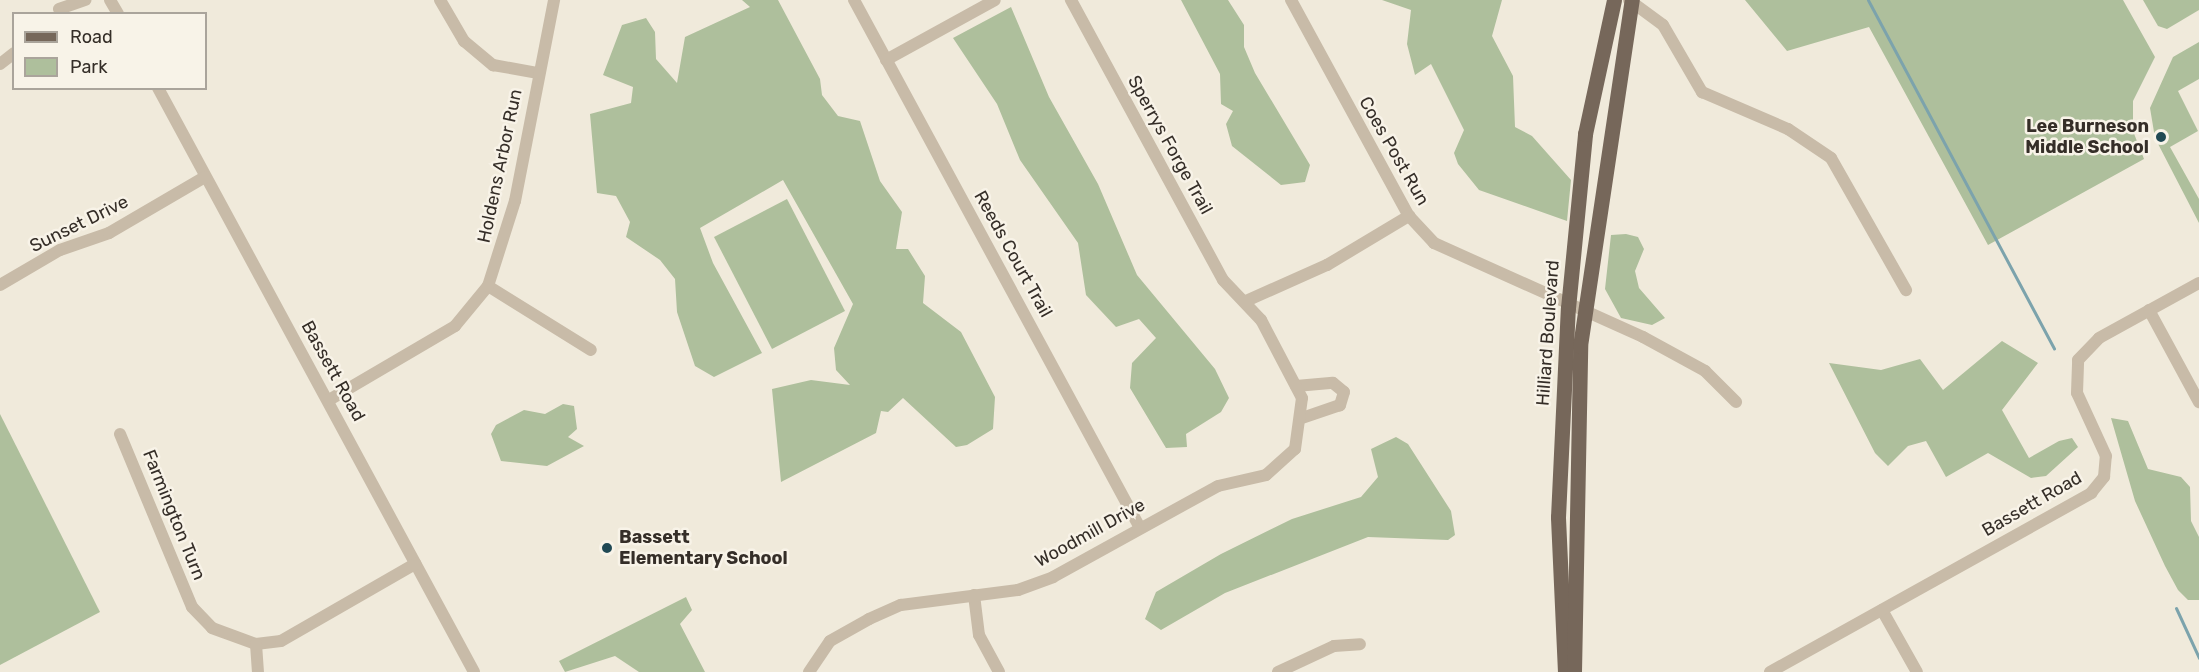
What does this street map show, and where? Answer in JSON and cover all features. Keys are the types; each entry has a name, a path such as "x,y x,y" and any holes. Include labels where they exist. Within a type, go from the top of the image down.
{"main road":[{"name":"Hilliard Boulevard","path":"1565,672 1558,517 1575,310 1585,134 1614,0"},
{"name":"Hilliard Boulevard","path":"1574,672 1575,310 1631,0"}],"street":[{"path":"59,7 85,0"},
{"path":"440,0 464,41 493,65 538,73"},
{"name":"Holdens Arbor Run","path":"329,400 455,326 488,286 515,201 538,73 554,0"},
{"name":"Reeds Court Trail","path":"854,0 1139,526"},
{"path":"886,60 995,0"},
{"name":"Sperrys Forge Trail","path":"1071,0 1223,280 1246,301 1296,386 1303,418"},
{"name":"Coes Post Run","path":"1291,0 1408,216 1434,243 1575,310 1643,337 1705,371 1737,402"},
{"path":"1631,0 1663,24 1701,92 1788,129 1832,158 1906,290"},
{"path":"0,64 12,55"},
{"name":"Bassett Road","path":"159,90 329,400 474,672"},
{"name":"Sunset Drive","path":"0,285 60,250 109,233 205,177"},
{"path":"1246,301 1327,265 1408,216"},
{"name":"Bassett Road","path":"1770,672 2095,489 2106,472 2106,456 2077,393 2075,367 2094,341 2199,283"},
{"path":"488,286 591,350"},
{"path":"2150,310 2199,402"},
{"path":"1296,386 1333,382 1344,392 1340,405 1303,418"},
{"name":"Woodmill Drive","path":"809,672 830,641 869,619 911,603 1018,590 1053,577 1139,526 1218,486 1266,475 1295,449 1303,418"},
{"name":"Farmington Turn","path":"120,434 192,607 212,628 256,644"},
{"path":"258,672 256,644 281,641 415,564"},
{"path":"975,595 979,635 999,672"},
{"path":"1882,610 1917,672"},
{"path":"1278,672 1335,646 1360,644"}],"green space":[{"path":"742,0 778,0 820,79 822,95 838,116 860,121 880,181 902,212 896,249 908,249 925,276 923,303 961,332 995,397 993,429 967,445 956,447 903,398 888,412 881,411 876,433 781,482 772,389 811,380 850,385 836,370 834,348 853,304 783,180 700,228 713,263 762,353 714,377 695,366 677,312 675,279 660,260 626,237 630,222 616,196 597,193 590,114 631,103 633,87 603,75 622,25 646,18 655,32 656,59 677,83 685,37 750,7"},
{"path":"1181,0 1228,0 1244,25 1244,47 1255,73 1310,165 1305,182 1281,185 1232,146 1226,124 1233,111 1221,104 1220,74"},
{"path":"1382,0 1502,0 1492,36 1513,76 1515,127 1532,136 1571,180 1567,221 1479,190 1458,164 1454,153 1464,130 1431,64 1415,75 1407,44 1411,10"},
{"path":"1745,0 2123,0 2155,57 2133,101 2133,131 2144,159 1988,245 1869,27 1787,51"},
{"path":"2143,0 2199,0 2199,10 2167,29 2158,26"},
{"path":"1011,7 1049,97 1098,184 1137,275 1215,369 1229,398 1221,412 1186,434 1187,447 1166,448 1130,388 1132,363 1156,338 1139,319 1116,327 1086,295 1078,243 1020,160 997,104 953,38"},
{"path":"2199,42 2199,79 2178,91 2198,131 2170,147 2199,199 2199,223 2155,138 2150,108 2173,57"},
{"path":"787,199 845,311 772,349 714,237"},
{"path":"1626,234 1638,237 1644,249 1635,271 1639,288 1665,318 1652,325 1621,318 1605,289 1611,235"},
{"path":"2002,341 2038,363 2002,410 2029,458 2059,441 2072,438 2078,447 2046,476 2031,478 1988,453 1946,477 1926,441 1908,446 1888,466 1875,453 1829,363 1881,370 1920,359 1943,390"},
{"path":"563,404 574,406 577,429 568,437 584,446 547,466 501,461 491,434 496,425 524,410 545,414"},
{"path":"0,414 100,612 0,665"},
{"path":"2111,418 2128,421 2148,469 2181,477 2190,487 2191,521 2199,537 2199,600 2188,600 2178,590 2165,566 2135,501"},
{"path":"1396,437 1408,444 1451,511 1455,535 1448,540 1368,537 1225,593 1161,630 1145,619 1156,592 1221,554 1292,519 1361,497 1378,477 1371,449"},
{"path":"686,597 692,610 680,624 705,672 639,672 615,656 565,672 559,661"}],"waterway":[{"path":"1868,0 2054,348"},
{"path":"2176,608 2199,658"}],"place":[{"name":"Lee Burneson Middle School","path":"2161,137"},
{"name":"Bassett Elementary School","path":"607,548"}]}
